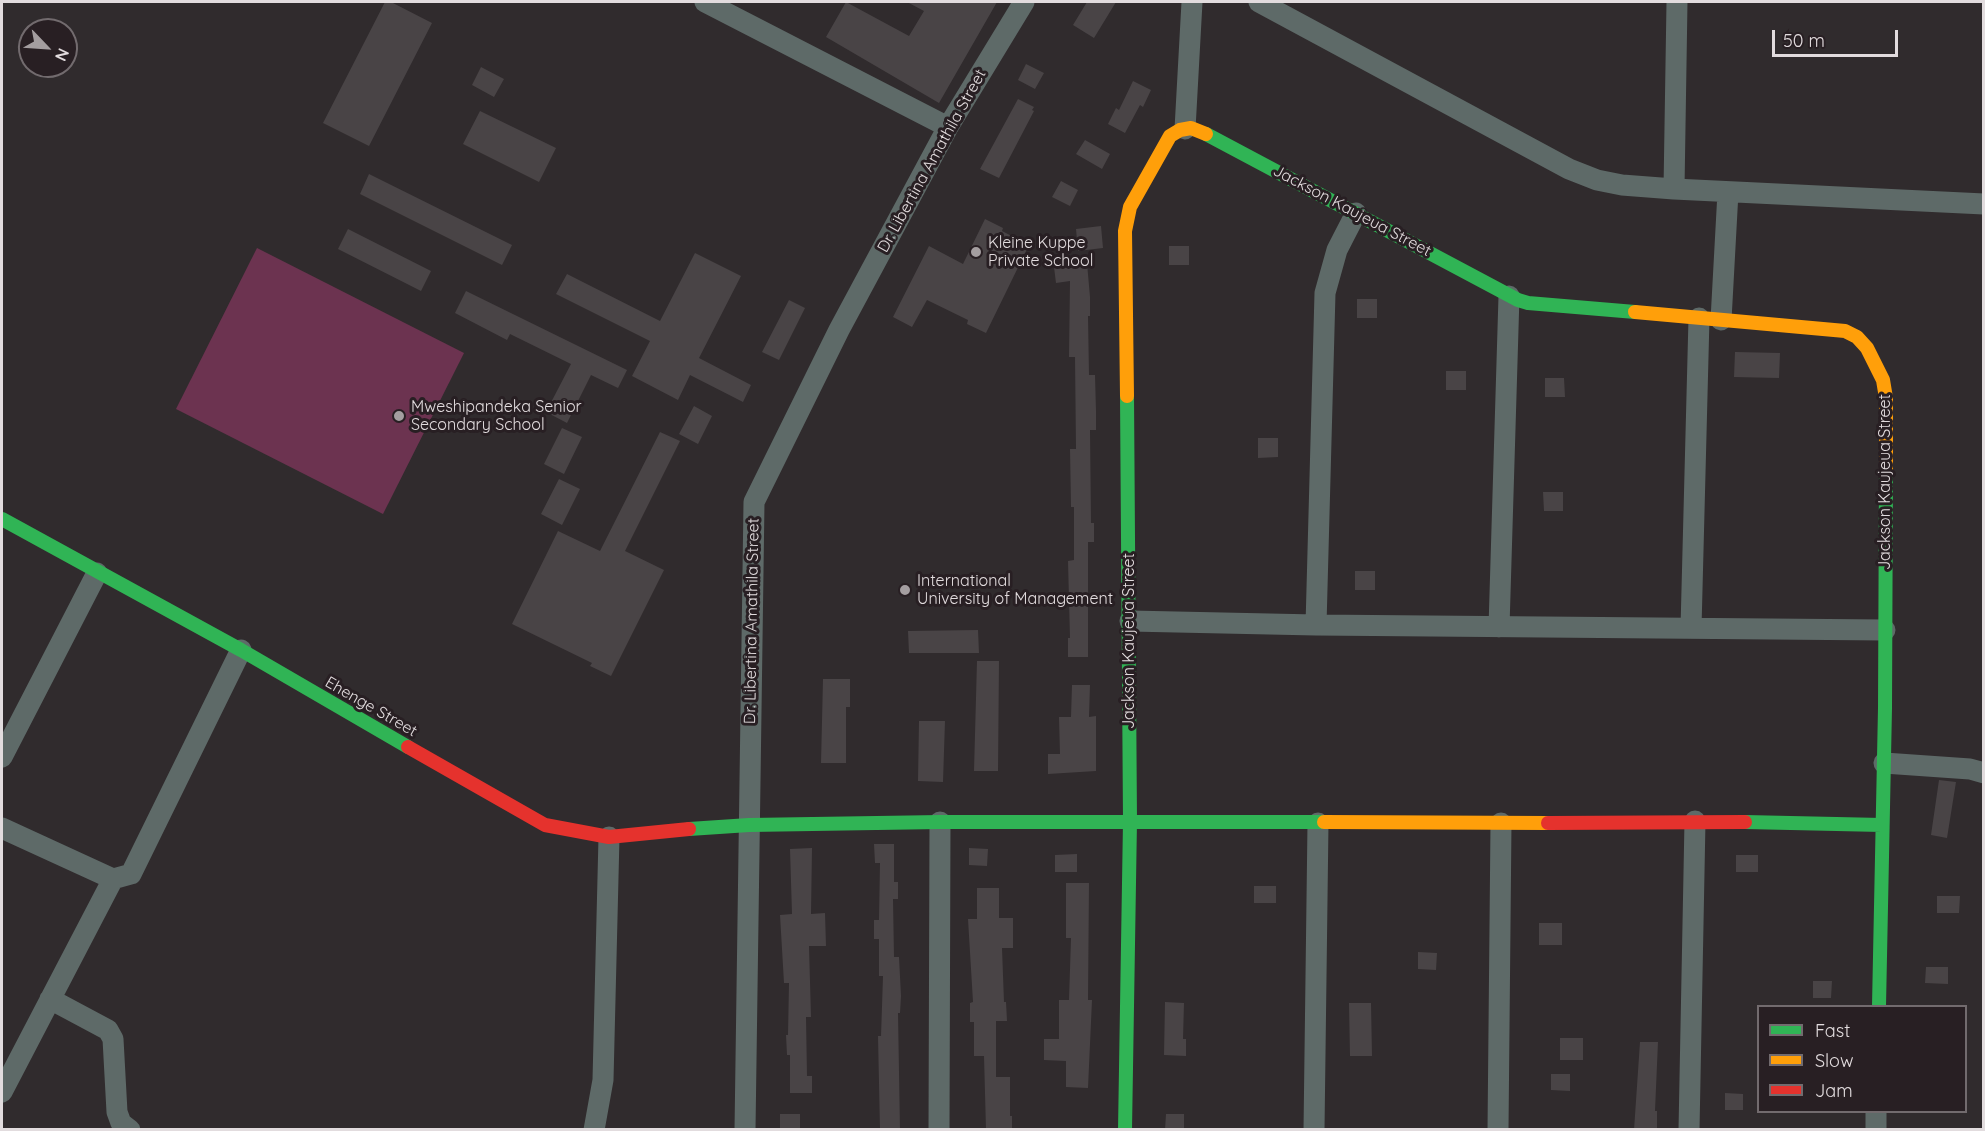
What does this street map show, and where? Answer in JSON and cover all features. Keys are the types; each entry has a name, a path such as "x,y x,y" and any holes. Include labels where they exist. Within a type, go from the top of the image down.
{"street":[{"path":"705,2 948,127"},
{"name":"Dr. Libertina Amathila Street","path":"745,1130 754,502 839,330 948,127 1024,2"},
{"path":"1185,129 1192,2"},
{"path":"1259,2 1569,170 1597,180 1622,185 1674,189 1983,204"},
{"path":"1674,189 1677,2"},
{"name":"Jackson Kaujeua Street","path":"1125,1130 1130,821 1125,231 1130,207 1163,146 1170,136 1191,128 1201,130 1509,296 1527,303 1845,331 1857,337 1867,348 1877,364 1886,398 1884,763 1879,1005"},
{"path":"1721,320 1728,192"},
{"path":"1316,625 1326,294 1337,250 1356,213"},
{"path":"1498,627 1509,296"},
{"path":"1691,628 1699,318"},
{"name":"Ehenge Street","path":"2,519 241,650 545,825 609,837 668,830 748,825 940,822 1695,821 1882,825"},
{"path":"3,752 97,573"},
{"path":"1130,621 1885,630"},
{"path":"2,828 113,879 131,874 241,650"},
{"path":"1884,763 1970,769 1983,773"},
{"path":"1689,1130 1695,821"},
{"path":"939,1130 940,822"},
{"path":"1314,1130 1317,822"},
{"path":"1498,1130 1501,823"},
{"path":"594,1130 603,1080 609,837"},
{"path":"2,1092 113,879"},
{"path":"50,999 108,1030 113,1039 117,1112 121,1123 130,1130"},
{"path":"1876,1113 1876,1130"}],"shaded area":[{"path":"257,248 464,353 383,514 176,409"}],"building":[{"path":"385,2 391,2 432,23 369,146 323,123"},
{"path":"846,2 909,36 924,11 907,2 997,2 939,103 826,37"},
{"path":"1087,2 1116,2 1094,38 1073,25"},
{"path":"1026,64 1044,73 1035,89 1018,80"},
{"path":"481,67 504,79 494,97 472,85"},
{"path":"1133,81 1151,90 1143,107 1140,105 1125,133 1108,124 1116,108 1119,110"},
{"path":"1018,99 1034,107 1032,110 1034,111 999,178 980,169"},
{"path":"480,111 556,148 539,182 463,144"},
{"path":"1085,140 1110,154 1102,169 1076,154"},
{"path":"369,174 512,245 502,265 360,194"},
{"path":"1061,181 1078,190 1070,206 1052,197"},
{"path":"985,219 1029,245 986,333 967,324 968,320 927,300 912,327 893,317 929,246 963,264"},
{"path":"1101,226 1103,248 1078,251 1076,229"},
{"path":"348,229 431,271 421,291 338,249"},
{"path":"1169,246 1189,246 1189,265 1169,265"},
{"path":"695,253 741,276 699,358 751,385 743,402 690,375 678,400 632,376 650,341 556,294 567,274 660,321"},
{"path":"1087,263 1090,297 1089,375 1095,375 1096,411 1096,430 1090,430 1091,523 1094,523 1094,542 1088,542 1088,657 1068,657 1068,638 1070,638 1068,561 1074,560 1074,507 1071,507 1070,449 1076,449 1075,357 1069,357 1070,281 1056,283 1054,267"},
{"path":"466,291 627,370 618,388 591,375 567,423 546,412 571,364 510,334 507,340 455,313"},
{"path":"1357,299 1377,299 1377,318 1357,318"},
{"path":"789,300 805,308 779,360 762,352"},
{"path":"1735,352 1780,353 1779,378 1734,377"},
{"path":"1446,371 1466,371 1466,390 1446,390"},
{"path":"1545,378 1564,378 1565,397 1545,397"},
{"path":"694,406 712,416 698,444 679,434"},
{"path":"562,428 582,437 564,474 544,464"},
{"path":"660,432 680,441 625,551 664,570 611,676 590,666 592,663 512,624 558,531 600,551"},
{"path":"1258,438 1278,438 1278,457 1258,458"},
{"path":"559,479 580,489 562,525 541,514"},
{"path":"1543,492 1563,492 1563,511 1544,511"},
{"path":"1355,571 1375,571 1375,590 1355,590"},
{"path":"978,630 979,653 909,653 908,631"},
{"path":"977,661 999,661 998,771 974,771"},
{"path":"823,679 850,679 850,707 846,707 846,763 821,763"},
{"path":"1072,685 1090,685 1089,717 1096,716 1096,771 1048,774 1048,754 1060,754 1059,717 1071,717"},
{"path":"919,721 945,721 943,782 918,781"},
{"path":"1939,780 1956,782 1947,838 1931,835"},
{"path":"874,844 894,844 894,882 898,882 898,899 893,899 894,957 899,957 901,996 900,1013 898,1013 900,1130 880,1130 878,1036 881,1036 883,976 879,976 879,939 874,939 874,920 879,920 880,863 875,863"},
{"path":"812,848 811,914 825,913 826,946 809,946 811,1017 806,1017 807,1076 812,1076 812,1093 790,1093 790,1055 787,1055 786,1035 788,1035 789,983 784,983 780,915 792,914 790,849"},
{"path":"969,848 988,849 987,866 969,865"},
{"path":"1077,854 1077,872 1055,872 1055,855"},
{"path":"1736,855 1758,855 1758,872 1736,872"},
{"path":"1066,883 1089,883 1088,1000 1092,1000 1088,1088 1066,1087 1066,1061 1044,1060 1044,1039 1059,1039 1059,1000 1069,1000 1071,938 1066,938"},
{"path":"1254,886 1276,886 1276,903 1254,903"},
{"path":"977,888 999,888 999,918 1013,918 1013,948 1002,948 1007,1021 996,1021 996,1077 1010,1077 1012,1130 986,1130 984,1056 974,1056 974,1022 970,1022 970,1003 973,1002 968,919 977,919"},
{"path":"1937,896 1960,896 1959,913 1937,913"},
{"path":"1539,923 1562,923 1562,945 1539,945"},
{"path":"1418,952 1437,953 1436,970 1418,969"},
{"path":"1926,967 1948,967 1948,984 1925,983"},
{"path":"1813,981 1832,981 1831,998 1813,998"},
{"path":"1165,1002 1184,1003 1183,1039 1186,1039 1186,1056 1164,1055"},
{"path":"1349,1003 1371,1003 1372,1056 1350,1056"},
{"path":"1560,1038 1583,1038 1583,1060 1560,1060"},
{"path":"1640,1042 1658,1042 1655,1111 1657,1111 1657,1130 1634,1130"},
{"path":"1551,1074 1570,1074 1570,1091 1551,1090"},
{"path":"1725,1093 1743,1094 1743,1110 1725,1110"},
{"path":"780,1114 800,1114 800,1130 780,1130"},
{"path":"1166,1114 1184,1114 1184,1130 1165,1130"}],"traffic: fast":[{"path":"1206,134 1518,300 1528,303 1635,312"},
{"path":"1125,1130 1130,821 1127,396"},
{"path":"1879,1005 1885,708 1886,471"},
{"path":"2,519 241,650 408,747"},
{"path":"689,829 749,825 940,822 1324,822"},
{"path":"1745,822 1882,825"}],"traffic: slow":[{"path":"1127,396 1125,231 1130,207 1170,136 1180,130 1191,128 1206,134"},
{"path":"1635,312 1845,331 1857,337 1867,348 1883,380 1886,398 1886,471"},
{"path":"1324,822 1548,823"}],"traffic: jam":[{"path":"408,747 545,825 609,837 689,829"},
{"path":"1548,823 1745,822"}],"place":[{"name":"Kleine Kuppe Private School","path":"976,252"},
{"name":"Mweshipandeka Senior Secondary School","path":"399,416"},
{"name":"International University of Management","path":"905,590"}]}
